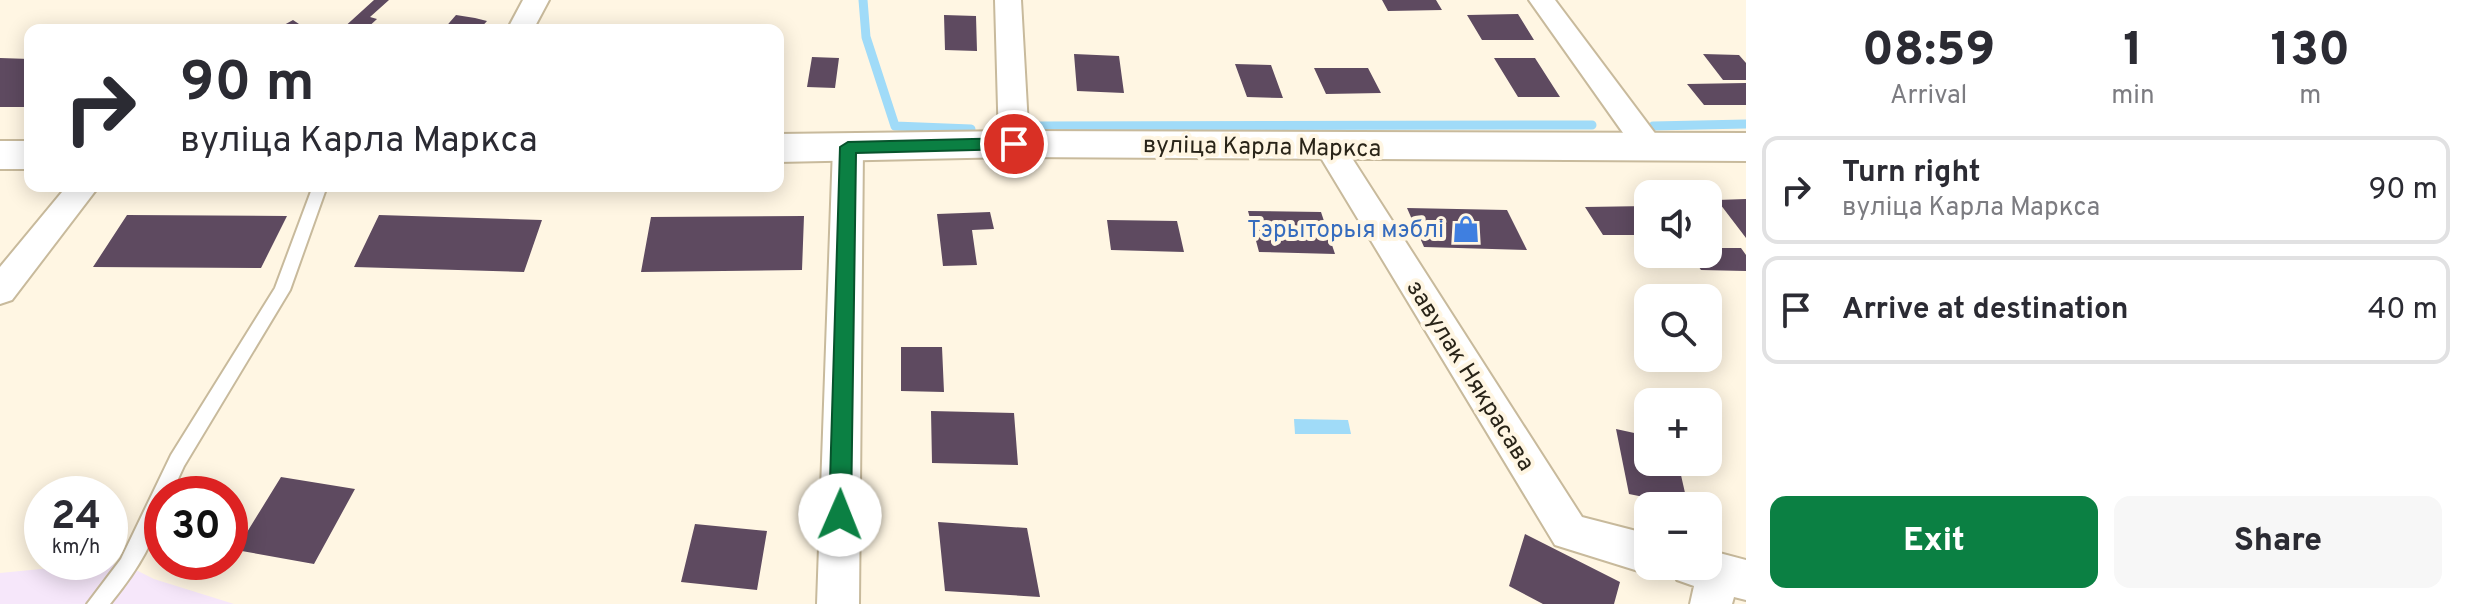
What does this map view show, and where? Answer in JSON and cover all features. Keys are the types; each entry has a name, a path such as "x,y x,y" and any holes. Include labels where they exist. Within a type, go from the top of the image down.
{"main road":[{"name":"вуліца Карла Маркса","path":"784,148 1014,144 1330,148 1746,147"},
{"path":"0,155 24,155"}],"street":[{"path":"523,24 536,0"},
{"path":"1008,0 1014,144"},
{"path":"1542,0 1649,147"},
{"path":"838,604 848,147"},
{"name":"завулак Някрасава","path":"1330,148 1569,532 1634,550"},
{"path":"0,291 79,192"}],"lane":[{"path":"170,476 282,290 318,192"},
{"path":"97,604 128,566 144,532"}],"shaded area":[{"path":"128,566 144,574 144,580 157,580 234,604 0,604 0,573 24,571 24,580 128,580"}],"water":[{"path":"1294,419 1348,420 1351,434 1295,434"}],"building":[{"path":"374,0 389,0 370,17 377,19 372,24 348,24"},
{"path":"1382,0 1436,0 1442,10 1388,11"},
{"path":"1518,14 1534,40 1482,40 1467,15"},
{"path":"456,15 487,21 484,24 448,24"},
{"path":"944,15 976,16 977,51 945,50"},
{"path":"1074,54 1119,56 1124,93 1077,91"},
{"path":"1703,54 1739,55 1746,63 1746,80 1723,80"},
{"path":"812,57 839,58 835,88 807,87"},
{"path":"0,58 24,59 24,107 0,107"},
{"path":"1494,58 1535,58 1560,97 1518,97"},
{"path":"1235,64 1271,65 1283,98 1247,97"},
{"path":"1314,68 1368,68 1381,93 1326,94"},
{"path":"1746,83 1746,105 1704,105 1687,84"},
{"path":"1746,199 1746,238 1722,207 1722,200"},
{"path":"1634,206 1634,235 1603,235 1585,207"},
{"name":"Тэрыторыя мэблі","path":"1407,208 1507,210 1527,250 1424,247"},
{"path":"1248,211 1321,212 1335,254 1259,252"},
{"path":"990,212 994,229 972,230 977,265 943,266 937,214"},
{"path":"127,215 287,216 261,268 93,267"},
{"path":"379,215 542,220 524,272 354,267"},
{"path":"804,216 802,270 641,272 651,217"},
{"path":"1107,220 1177,221 1184,252 1111,250"},
{"path":"1722,248 1741,248 1746,255 1746,271 1700,268 1722,268"},
{"path":"901,347 942,347 944,392 901,391"},
{"path":"931,411 1014,413 1018,465 932,463"},
{"path":"1616,429 1634,433 1634,476 1681,476 1685,492 1629,494"},
{"path":"281,477 355,489 314,564 248,552 248,531"},
{"path":"938,522 1027,528 1040,597 945,591"},
{"path":"695,524 767,531 757,590 681,582"},
{"path":"1525,534 1620,582 1614,604 1543,604 1509,586"}],"waterway":[{"path":"863,0 866,37 895,126 971,129"},
{"path":"1653,126 1746,124"},
{"path":"1037,126 1592,125"}],"place":[{"name":"Тэрыторыя мэблі","path":"1466,229"}],"route":[{"path":"840,515 848,147 1014,144"}]}
